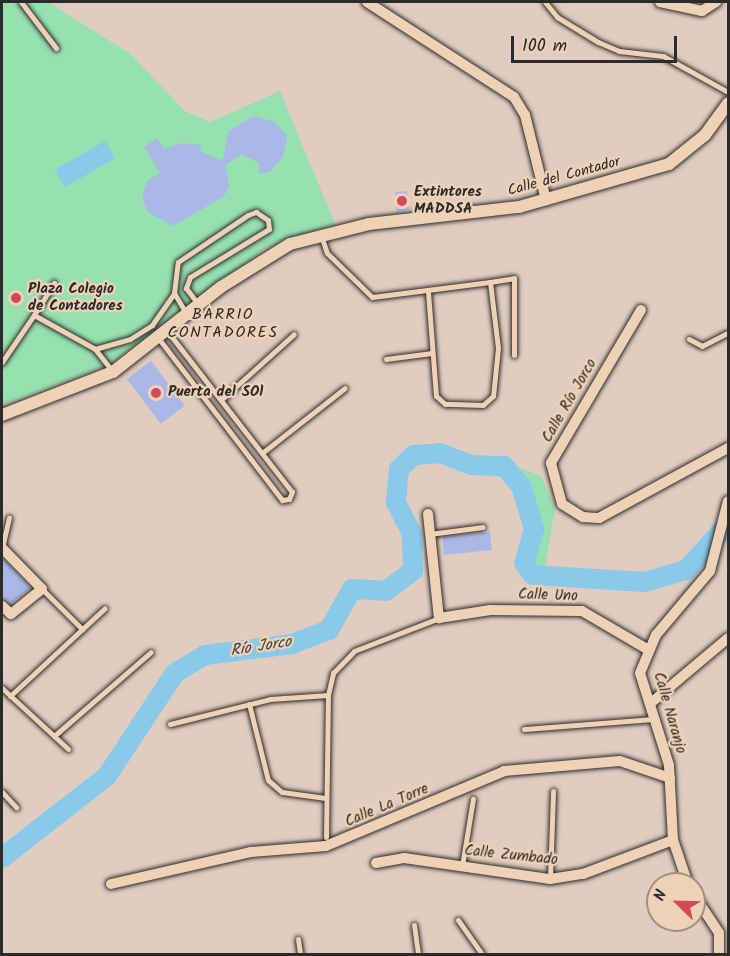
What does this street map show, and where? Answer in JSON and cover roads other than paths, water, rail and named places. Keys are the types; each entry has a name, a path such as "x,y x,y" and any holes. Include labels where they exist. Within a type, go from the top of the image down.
{"street":[{"path":"367,2 514,97 525,116 546,200"},
{"path":"660,2 702,11 716,2"},
{"name":"Calle del Contador","path":"2,415 113,372 199,306 290,244 321,234 546,200 669,164 705,135 729,103"},
{"name":"Calle Río Jorco","path":"641,310 551,463 562,504 583,517 599,518 729,448"},
{"name":"Calle Naranjo","path":"684,872 673,840 670,778 652,702 640,673 647,649 719,553 729,501"},
{"path":"428,514 439,618"},
{"path":"2,548 42,589 11,614 2,606"},
{"name":"Calle Uno","path":"439,618 490,610 582,611 647,649"},
{"path":"652,702 729,638"},
{"name":"Calle La Torre","path":"111,884 252,852 326,846 504,771 620,761 670,778"},
{"name":"Calle Zumbado","path":"376,863 404,858 550,879 583,874 673,840"},
{"path":"706,913 719,933 719,954"}],"lane":[{"path":"21,2 56,48"},
{"path":"545,2 557,17 598,42 619,51 663,56 729,92"},
{"path":"94,349 130,339 152,325 174,293 176,268 192,251 248,215 256,212 268,220 269,229 190,277 186,288 199,306"},
{"path":"321,234 327,253 368,295 428,292 514,278 514,356"},
{"path":"428,292 432,353 440,401 489,402 498,348 490,282"},
{"path":"2,362 54,283"},
{"path":"174,293 188,315"},
{"path":"34,315 94,349 113,372"},
{"path":"689,339 702,346 729,333"},
{"path":"221,400 294,334"},
{"path":"163,335 221,400 292,492 289,499 282,500 163,335"},
{"path":"386,359 432,353"},
{"path":"262,453 345,388"},
{"path":"2,548 9,518"},
{"path":"430,534 483,527"},
{"path":"42,589 82,629"},
{"path":"10,696 105,608"},
{"path":"326,837 328,695 337,666 354,651 439,618"},
{"path":"54,736 151,652"},
{"path":"2,688 68,750"},
{"path":"170,724 249,704 328,695"},
{"path":"249,704 268,780 282,792 326,798"},
{"path":"524,729 656,718"},
{"path":"550,879 553,791"},
{"path":"2,792 16,807"},
{"path":"462,867 473,799"},
{"path":"459,920 482,954"},
{"path":"414,925 418,954"},
{"path":"298,939 300,954"}],"water":[{"path":"105,141 115,158 65,187 55,170"}],"waterway":[{"name":"Río Jorco","path":"2,858 107,776 175,673 205,655 292,644 329,630 352,589 386,591 413,571 412,534 396,502 399,469 414,455 440,453 471,465 504,466 521,486 534,529 524,563 533,575 645,582 686,570 728,524"}],"place":[{"name":"Extintores MADDSA","path":"402,201"},
{"name":"Plaza Colegio de Contadores","path":"16,298"},
{"name":"Puerta del SOl","path":"156,393"}],"district":[{"name":"BARRIO CONTADORES","path":"223,324"}]}
